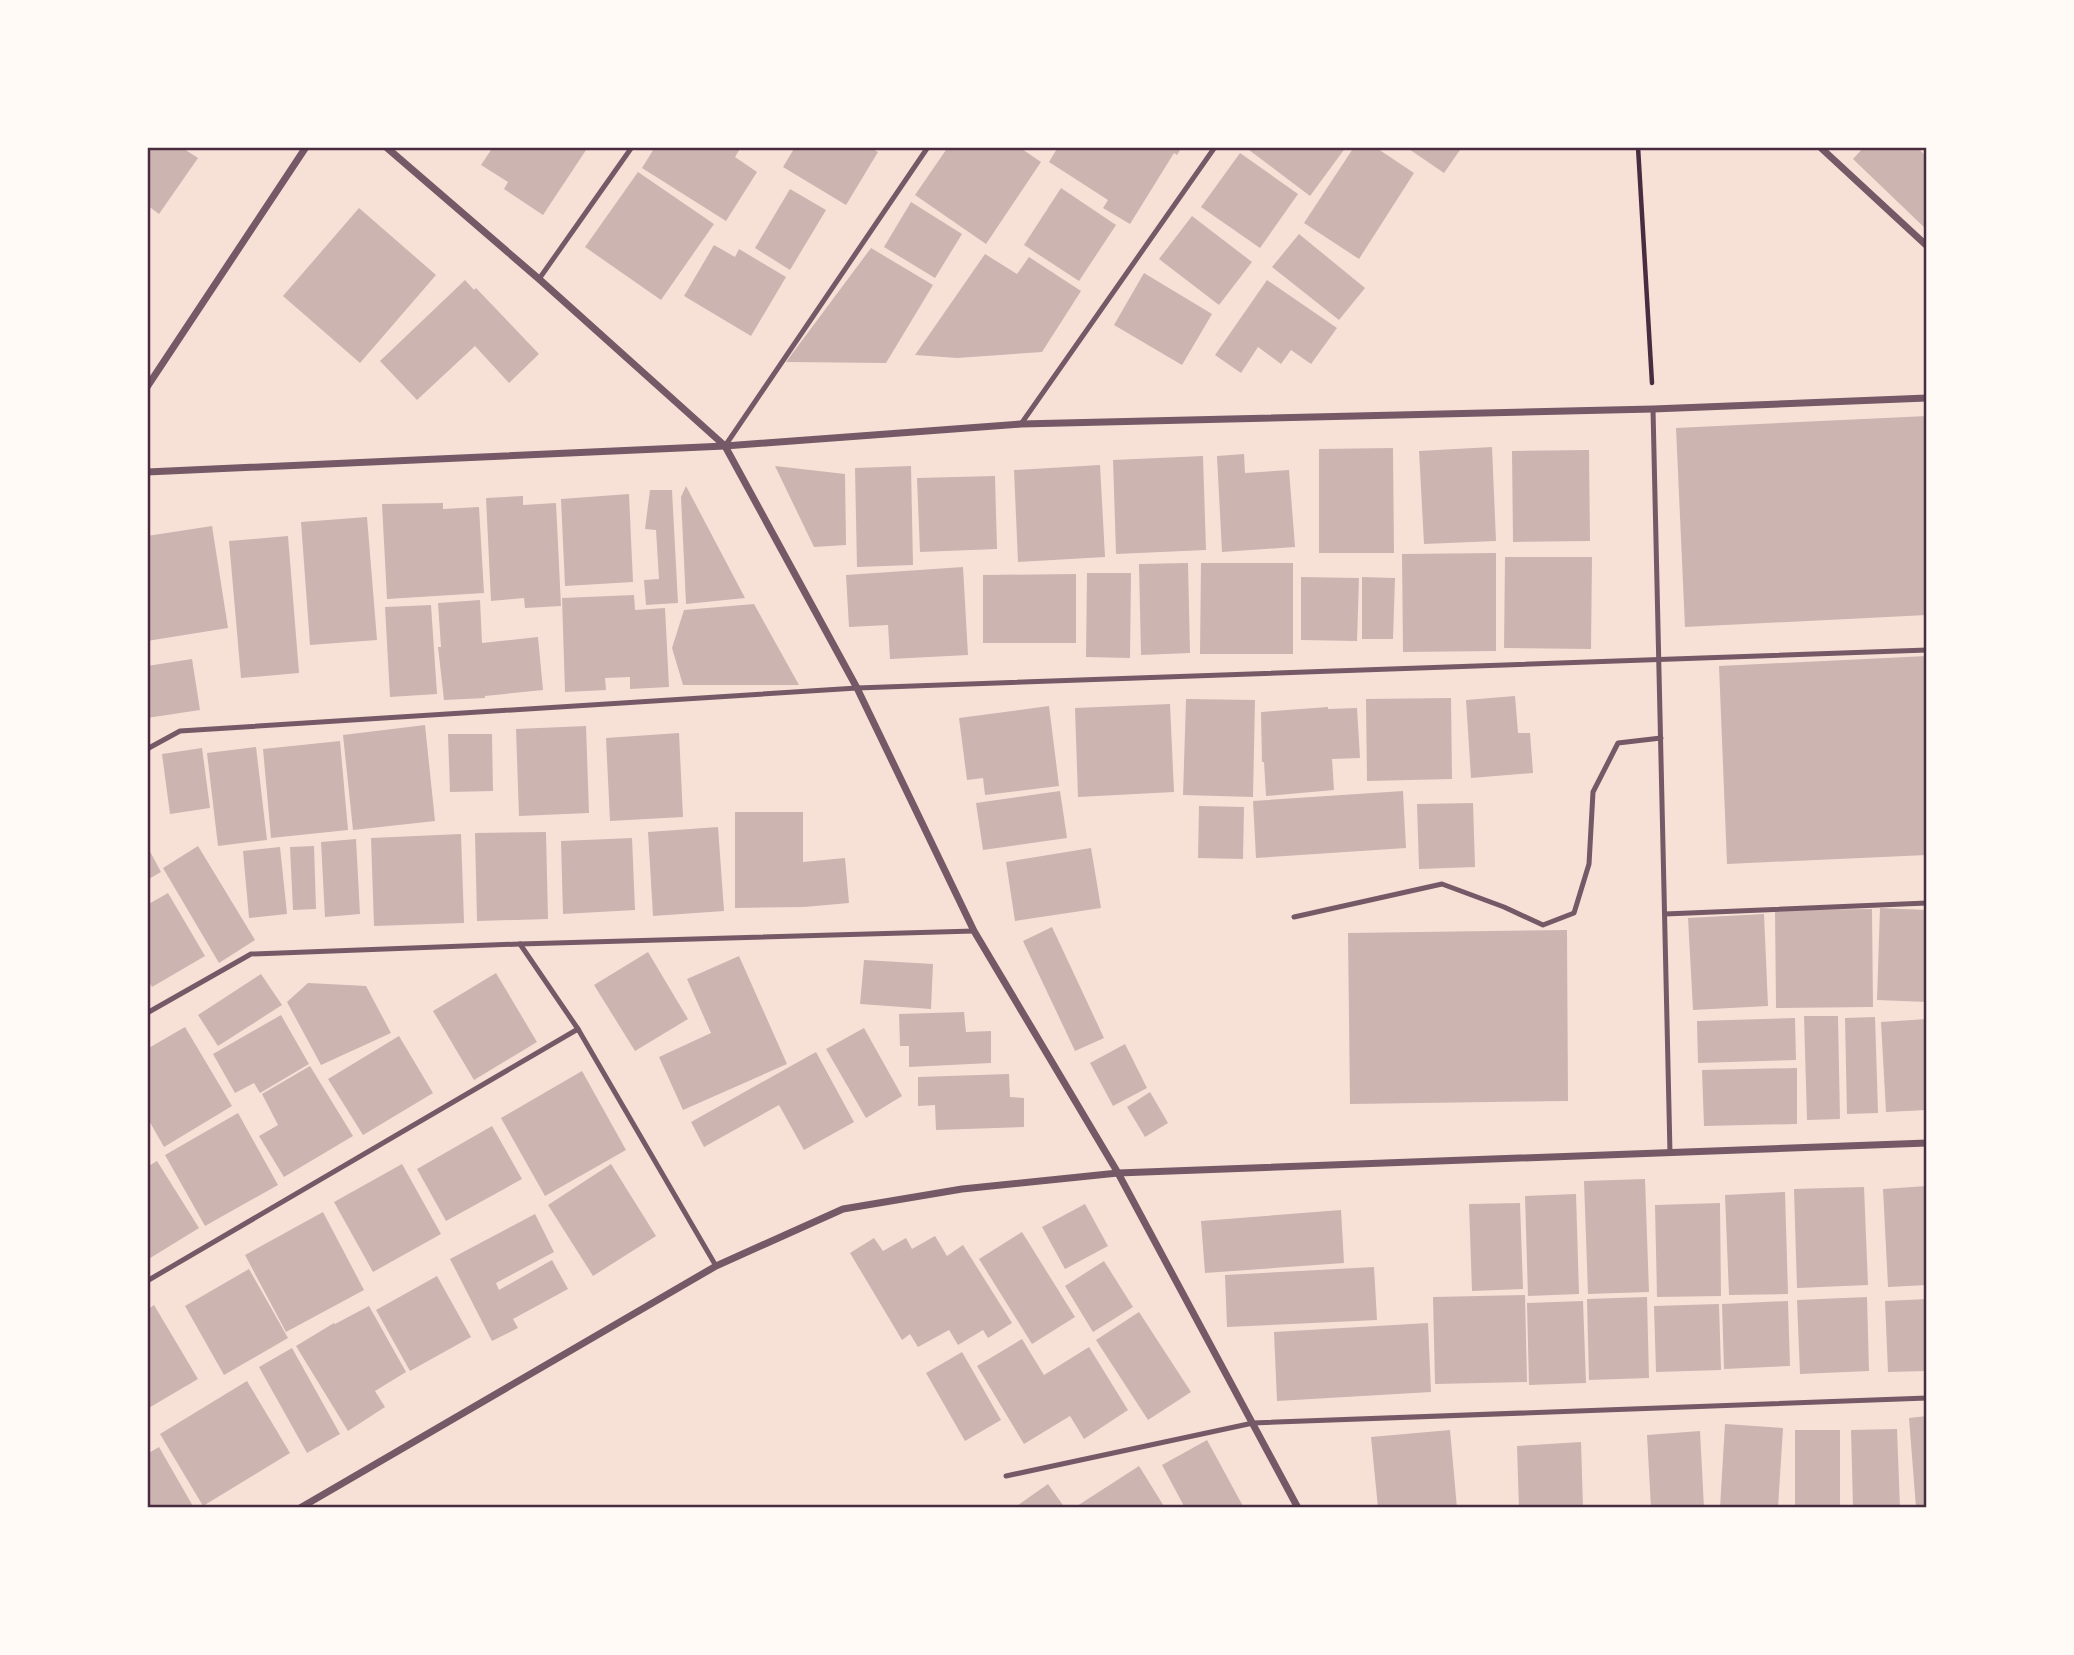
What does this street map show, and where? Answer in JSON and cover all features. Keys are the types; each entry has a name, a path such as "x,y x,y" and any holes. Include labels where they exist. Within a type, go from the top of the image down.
{"street":[{"path":"147,387 306,147"},
{"path":"386,147 539,279 725,446 857,688 974,931 1118,1173 1298,1508"},
{"path":"1820,147 1927,246"},
{"path":"147,471 725,446 1021,424 1653,409 1927,398"},
{"path":"300,1508 716,1266 843,1209 962,1189 1118,1173 1927,1143"}],"lane":[{"path":"539,279 632,147"},
{"path":"725,446 928,147"},
{"path":"1021,424 1215,147"},
{"path":"1653,409 1670,1153"},
{"path":"147,749 180,731 857,688 1927,650"},
{"path":"1294,917 1442,884 1543,925 1574,914 1589,864 1593,792 1618,743 1661,738"},
{"path":"1665,914 1927,903"},
{"path":"147,1013 251,954 974,931"},
{"path":"520,944 578,1029 716,1266"},
{"path":"147,1280 578,1029"},
{"path":"1006,1476 1253,1423 1927,1398"}],"path":[{"path":"1638,147 1653,409"}],"building":[{"path":"147,147 181,147 198,158 159,214 147,205"},
{"path":"493,147 588,147 543,215 504,189 508,182 481,165"},
{"path":"655,147 741,147 735,157 757,172 726,221 642,168"},
{"path":"795,147 869,147 878,152 846,205 783,167"},
{"path":"948,147 1019,147 1041,162 986,244 915,195"},
{"path":"1058,147 1182,147 1177,155 1174,153 1130,224 1103,208 1108,200 1049,162"},
{"path":"1245,147 1346,147 1310,196"},
{"path":"1354,147 1375,147 1414,173 1359,259 1304,223"},
{"path":"1406,147 1462,147 1444,173"},
{"path":"1864,147 1917,147 1927,157 1927,230 1853,159"},
{"path":"1240,153 1298,194 1260,248 1201,207"},
{"path":"638,172 714,224 661,300 585,247"},
{"path":"1061,188 1116,225 1079,281 1024,245"},
{"path":"790,189 826,210 790,270 755,248"},
{"path":"911,202 962,234 935,278 884,247"},
{"path":"359,208 436,275 360,363 283,296"},
{"path":"1192,216 1252,262 1219,305 1159,259"},
{"path":"1299,234 1365,288 1339,320 1272,267"},
{"path":"714,245 735,257 739,249 786,277 751,336 684,296"},
{"path":"871,248 933,285 886,363 786,362"},
{"path":"985,254 1017,274 1029,257 1081,291 1042,352 957,358 915,355"},
{"path":"1144,273 1212,314 1182,365 1114,325"},
{"path":"465,280 474,290 476,288 539,354 509,383 475,346 417,400 380,361"},
{"path":"1267,280 1337,328 1311,364 1291,350 1281,364 1258,347 1241,373 1215,355"},
{"path":"1927,416 1927,615 1685,627 1676,428"},
{"path":"1492,447 1496,541 1424,544 1419,451"},
{"path":"1393,448 1394,553 1319,553 1319,449"},
{"path":"1589,450 1590,541 1513,542 1512,451"},
{"path":"1244,454 1245,473 1289,470 1295,547 1222,552 1217,456"},
{"path":"1203,456 1206,550 1116,554 1113,460"},
{"path":"1100,465 1105,557 1018,562 1014,470"},
{"path":"775,466 845,474 846,545 814,547"},
{"path":"911,466 913,565 857,567 855,468"},
{"path":"995,476 997,549 920,552 917,478"},
{"path":"686,486 745,598 686,604 681,497"},
{"path":"650,490 672,490 678,603 646,605 644,580 659,579 656,530 645,529"},
{"path":"629,494 633,582 565,586 561,499"},
{"path":"523,496 523,505 556,503 561,606 525,608 524,598 491,601 486,498"},
{"path":"443,503 443,509 479,507 484,593 387,599 382,504"},
{"path":"367,517 377,640 310,645 301,522"},
{"path":"212,526 228,628 147,641 147,536"},
{"path":"288,536 299,673 241,678 229,541"},
{"path":"1496,553 1496,651 1403,652 1402,554"},
{"path":"1505,557 1592,557 1591,649 1504,648"},
{"path":"1188,563 1190,653 1141,655 1139,564"},
{"path":"1201,563 1293,563 1293,654 1200,654"},
{"path":"963,567 968,655 890,659 888,625 849,627 846,575"},
{"path":"1087,573 1131,573 1130,658 1086,657"},
{"path":"1076,574 1076,643 983,643 983,575"},
{"path":"1301,577 1359,578 1357,641 1301,640"},
{"path":"1362,577 1395,578 1393,639 1362,639"},
{"path":"634,595 635,610 665,608 669,687 630,689 630,677 605,678 606,690 565,692 562,598"},
{"path":"480,600 482,643 538,637 543,690 485,698 444,700 438,647 441,647 438,603"},
{"path":"754,604 799,685 683,685 672,648 684,610"},
{"path":"431,605 437,694 390,697 385,607"},
{"path":"1927,656 1927,855 1727,864 1719,666"},
{"path":"192,659 200,710 147,718 147,666"},
{"path":"1515,696 1518,733 1530,733 1533,773 1471,778 1466,700"},
{"path":"1451,698 1452,779 1367,781 1366,699"},
{"path":"1186,699 1255,700 1253,797 1183,795"},
{"path":"1170,704 1174,792 1078,797 1075,708"},
{"path":"1049,706 1059,786 985,795 983,778 967,780 959,718"},
{"path":"1328,707 1357,708 1360,758 1332,759 1334,790 1266,796 1261,712"},
{"path":"425,725 435,821 353,830 343,735"},
{"path":"586,726 589,813 519,816 516,729"},
{"path":"679,733 683,817 610,821 606,738"},
{"path":"448,734 492,734 493,791 450,792"},
{"path":"340,741 348,830 271,838 263,749"},
{"path":"256,747 267,840 218,846 207,753"},
{"path":"202,748 210,808 170,814 162,754"},
{"path":"1060,791 1067,838 983,850 976,803"},
{"path":"1403,791 1406,848 1256,858 1253,801"},
{"path":"1473,803 1475,867 1419,869 1417,804"},
{"path":"1199,806 1244,807 1243,859 1198,858"},
{"path":"735,812 803,812 803,862 845,858 849,903 735,908"},
{"path":"718,827 724,911 653,916 648,832"},
{"path":"546,832 548,919 477,921 475,833"},
{"path":"461,834 464,923 374,926 371,838"},
{"path":"632,838 635,910 563,914 561,841"},
{"path":"356,839 360,914 325,917 321,842"},
{"path":"147,846 161,872 147,880"},
{"path":"198,846 255,940 219,963 163,868"},
{"path":"314,846 316,909 293,910 290,847"},
{"path":"280,847 287,914 249,918 243,851"},
{"path":"1091,848 1101,908 1015,921 1006,862"},
{"path":"168,893 205,956 152,987 147,978 147,905"},
{"path":"1880,908 1927,910 1927,1002 1877,1000"},
{"path":"1872,909 1873,1007 1776,1008 1775,910"},
{"path":"1764,914 1768,1006 1693,1010 1688,918"},
{"path":"1052,927 1104,1038 1075,1051 1023,941"},
{"path":"1567,930 1568,1101 1350,1104 1348,933"},
{"path":"648,952 688,1019 635,1051 594,985"},
{"path":"739,956 787,1064 683,1110 659,1057 711,1033 687,979"},
{"path":"864,960 933,964 931,1009 860,1004"},
{"path":"496,973 537,1042 474,1080 433,1011"},
{"path":"261,974 282,1005 218,1046 198,1015"},
{"path":"308,983 366,986 391,1033 321,1065 287,1002"},
{"path":"964,1012 966,1032 991,1031 991,1063 909,1067 909,1046 900,1046 899,1014"},
{"path":"281,1015 309,1064 260,1093 254,1083 235,1093 213,1054"},
{"path":"1804,1016 1838,1016 1840,1119 1807,1120"},
{"path":"1875,1017 1878,1113 1847,1114 1845,1018"},
{"path":"1795,1018 1796,1060 1698,1063 1697,1021"},
{"path":"1927,1019 1927,1110 1886,1112 1881,1022"},
{"path":"185,1027 232,1106 164,1147 147,1117 147,1049"},
{"path":"864,1028 902,1096 866,1118 826,1049"},
{"path":"399,1036 433,1093 363,1135 328,1079"},
{"path":"1125,1044 1147,1088 1113,1106 1090,1063"},
{"path":"816,1052 854,1122 804,1150 779,1105 704,1147 691,1122"},
{"path":"310,1066 353,1136 284,1177 259,1136 278,1125 262,1094"},
{"path":"1797,1068 1797,1124 1704,1126 1702,1070"},
{"path":"582,1071 626,1150 545,1196 501,1118"},
{"path":"1009,1074 1010,1097 1024,1098 1024,1127 936,1130 935,1105 918,1106 918,1077"},
{"path":"1150,1092 1168,1123 1145,1137 1127,1107"},
{"path":"238,1113 278,1185 205,1226 165,1155"},
{"path":"492,1126 522,1179 446,1221 417,1169"},
{"path":"157,1161 199,1228 147,1260 147,1167"},
{"path":"402,1164 441,1234 373,1272 334,1202"},
{"path":"611,1164 656,1236 593,1276 548,1205"},
{"path":"1645,1179 1649,1292 1588,1294 1584,1181"},
{"path":"1927,1186 1927,1285 1888,1287 1883,1189"},
{"path":"1864,1187 1868,1285 1797,1288 1794,1189"},
{"path":"1785,1192 1788,1294 1729,1295 1725,1195"},
{"path":"1576,1194 1579,1294 1528,1296 1525,1196"},
{"path":"1520,1203 1523,1289 1472,1291 1469,1204"},
{"path":"1720,1203 1721,1296 1657,1297 1655,1205"},
{"path":"1085,1204 1108,1246 1065,1269 1042,1227"},
{"path":"1341,1210 1344,1263 1205,1273 1201,1221"},
{"path":"323,1212 364,1290 286,1332 245,1255"},
{"path":"535,1214 554,1252 496,1283 499,1290 552,1260 568,1289 513,1319 518,1328 492,1341 450,1259"},
{"path":"1022,1232 1075,1317 1032,1344 979,1259"},
{"path":"935,1236 947,1256 963,1245 1012,1323 988,1338 983,1330 958,1345 949,1330 918,1347 910,1334 902,1340 850,1253 874,1238 883,1251 906,1238 912,1249"},
{"path":"1104,1261 1133,1307 1093,1332 1065,1286"},
{"path":"1374,1267 1377,1320 1227,1327 1225,1275"},
{"path":"249,1269 288,1338 224,1375 185,1306"},
{"path":"437,1276 471,1337 410,1371 376,1310"},
{"path":"1525,1295 1527,1382 1435,1384 1433,1297"},
{"path":"1647,1297 1649,1378 1589,1380 1587,1299"},
{"path":"1867,1297 1869,1371 1800,1374 1797,1300"},
{"path":"1927,1299 1927,1371 1888,1372 1885,1301"},
{"path":"1583,1301 1586,1383 1529,1385 1527,1303"},
{"path":"1788,1301 1790,1366 1724,1369 1722,1304"},
{"path":"1719,1304 1721,1370 1656,1372 1654,1306"},
{"path":"154,1305 198,1379 147,1409 147,1310"},
{"path":"369,1306 406,1372 375,1391 385,1407 348,1431 296,1346"},
{"path":"1139,1312 1191,1392 1148,1420 1096,1340"},
{"path":"1428,1323 1431,1392 1277,1401 1274,1332"},
{"path":"1022,1339 1044,1375 1089,1347 1128,1410 1084,1439 1070,1416 1024,1444 977,1366"},
{"path":"292,1348 340,1434 307,1453 259,1367"},
{"path":"962,1352 1001,1420 965,1441 926,1373"},
{"path":"247,1381 290,1453 203,1506 160,1434"},
{"path":"1927,1416 1927,1508 1916,1508 1909,1418"},
{"path":"1725,1424 1783,1428 1778,1508 1720,1508"},
{"path":"1897,1429 1900,1508 1853,1508 1851,1430"},
{"path":"1450,1430 1457,1508 1378,1508 1371,1437"},
{"path":"1795,1430 1840,1430 1840,1508 1795,1508"},
{"path":"1700,1431 1704,1508 1651,1508 1647,1435"},
{"path":"1207,1440 1244,1508 1185,1508 1162,1465"},
{"path":"1581,1442 1583,1508 1519,1508 1517,1446"},
{"path":"159,1447 194,1508 147,1508 147,1454"},
{"path":"1139,1466 1165,1508 1077,1506"},
{"path":"1048,1484 1065,1508 1014,1508"}]}
